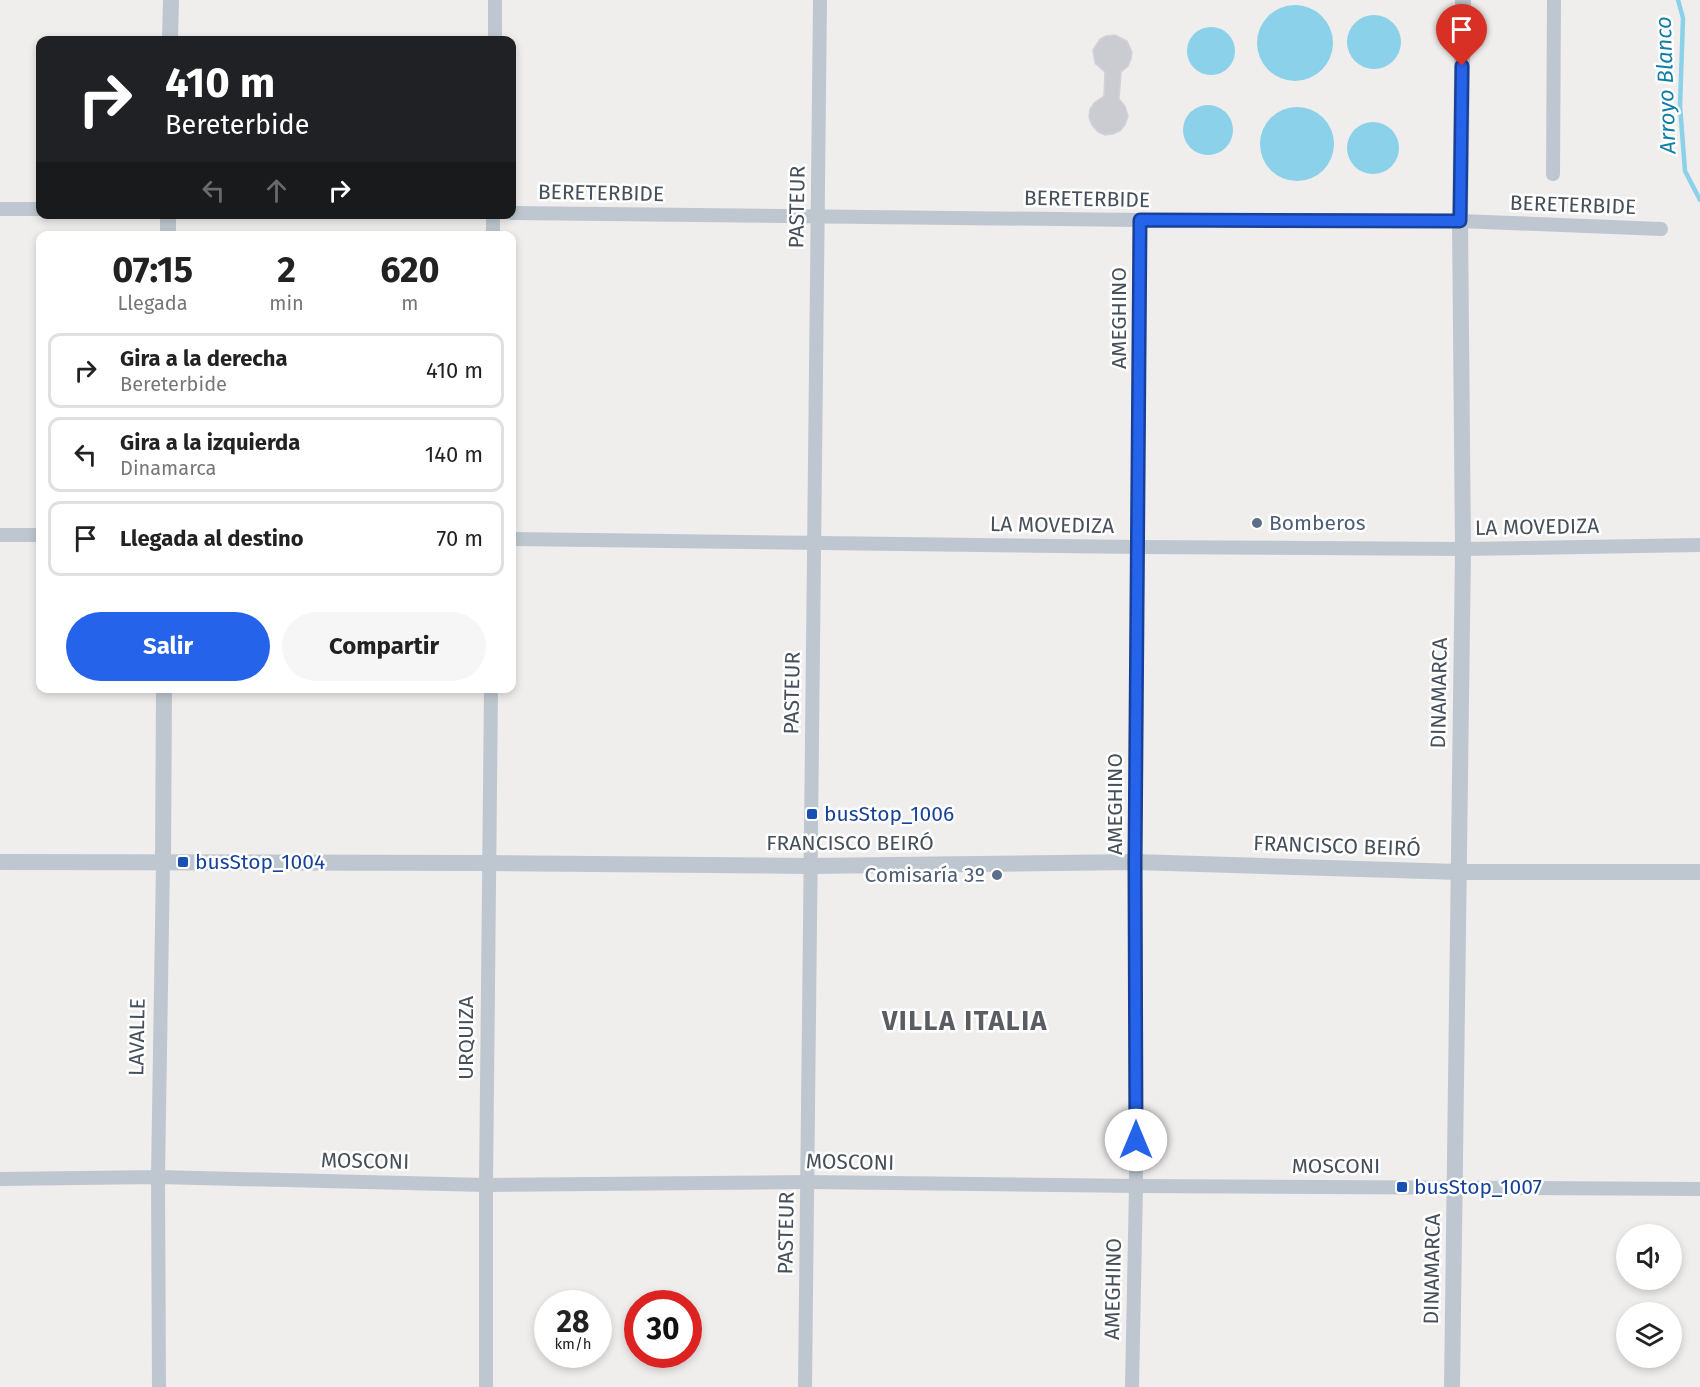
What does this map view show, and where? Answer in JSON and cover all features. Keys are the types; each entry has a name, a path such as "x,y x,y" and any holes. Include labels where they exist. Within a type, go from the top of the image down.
{"street":[{"path":"170,36 171,0"},
{"path":"495,0 495,36"},
{"name":"PASTEUR","path":"805,1387 820,0"},
{"name":"DINAMARCA","path":"1452,1387 1463,549 1460,221 1463,0"},
{"path":"1553,174 1554,0"},
{"path":"0,209 36,209"},
{"name":"BERETERBIDE","path":"516,213 1460,221 1661,229"},
{"name":"AMEGHINO","path":"1132,1387 1136,1186 1135,862 1140,220"},
{"path":"0,535 36,535"},
{"name":"LA MOVEDIZA","path":"516,539 1138,548 1463,549 1700,545"},
{"name":"LAVALLE","path":"159,1387 158,1177 164,693"},
{"name":"URQUIZA","path":"486,1387 490,693"},
{"name":"FRANCISCO BEIRÓ","path":"0,862 811,866 1135,862 1459,872 1700,872"},
{"name":"MOSCONI","path":"0,1179 158,1177 486,1185 807,1182 1700,1189"}],"water":[{"path":"1295,5 1310,8 1322,16 1330,28 1333,43 1330,58 1322,70 1310,78 1295,81 1280,78 1268,70 1260,58 1257,43 1260,28 1268,16 1280,8"},
{"path":"1374,15 1384,17 1393,23 1399,32 1401,42 1399,52 1393,61 1384,67 1374,69 1364,67 1355,61 1349,52 1347,42 1349,32 1355,23 1364,17"},
{"path":"1206,27 1216,27 1231,37 1235,51 1231,65 1225,71 1216,75 1206,75 1191,65 1187,56 1187,46 1197,31"},
{"path":"1203,105 1213,105 1226,112 1233,125 1233,135 1226,148 1213,155 1203,155 1194,151 1187,144 1183,135 1183,125 1187,116 1194,109"},
{"path":"1290,107 1304,107 1318,113 1328,123 1334,137 1332,158 1318,175 1304,181 1290,181 1276,175 1266,165 1260,151 1260,137 1266,123 1276,113"},
{"path":"1368,122 1378,122 1392,129 1399,148 1392,167 1378,174 1368,174 1358,170 1351,163 1347,153 1347,143 1351,133 1358,126"}],"building":[{"path":"1115,35 1127,41 1132,52 1128,66 1121,72 1119,99 1125,106 1128,116 1120,131 1105,135 1098,132 1089,117 1094,103 1104,96 1105,72 1095,63 1093,50 1100,39"}],"waterway":[{"name":"Arroyo Blanco","path":"1678,0 1683,18 1680,106 1685,171 1700,200"}],"place":[{"name":"Bomberos","path":"1257,523"},
{"name":"busStop_1006","path":"812,814"},
{"name":"busStop_1004","path":"183,862"},
{"name":"Comisaría 3º","path":"997,875"},
{"name":"busStop_1007","path":"1402,1187"}],"district":[{"name":"VILLA ITALIA","path":"965,1021"}],"route":[{"path":"1136,1140 1135,862 1140,220 1460,221 1462,66"}]}
